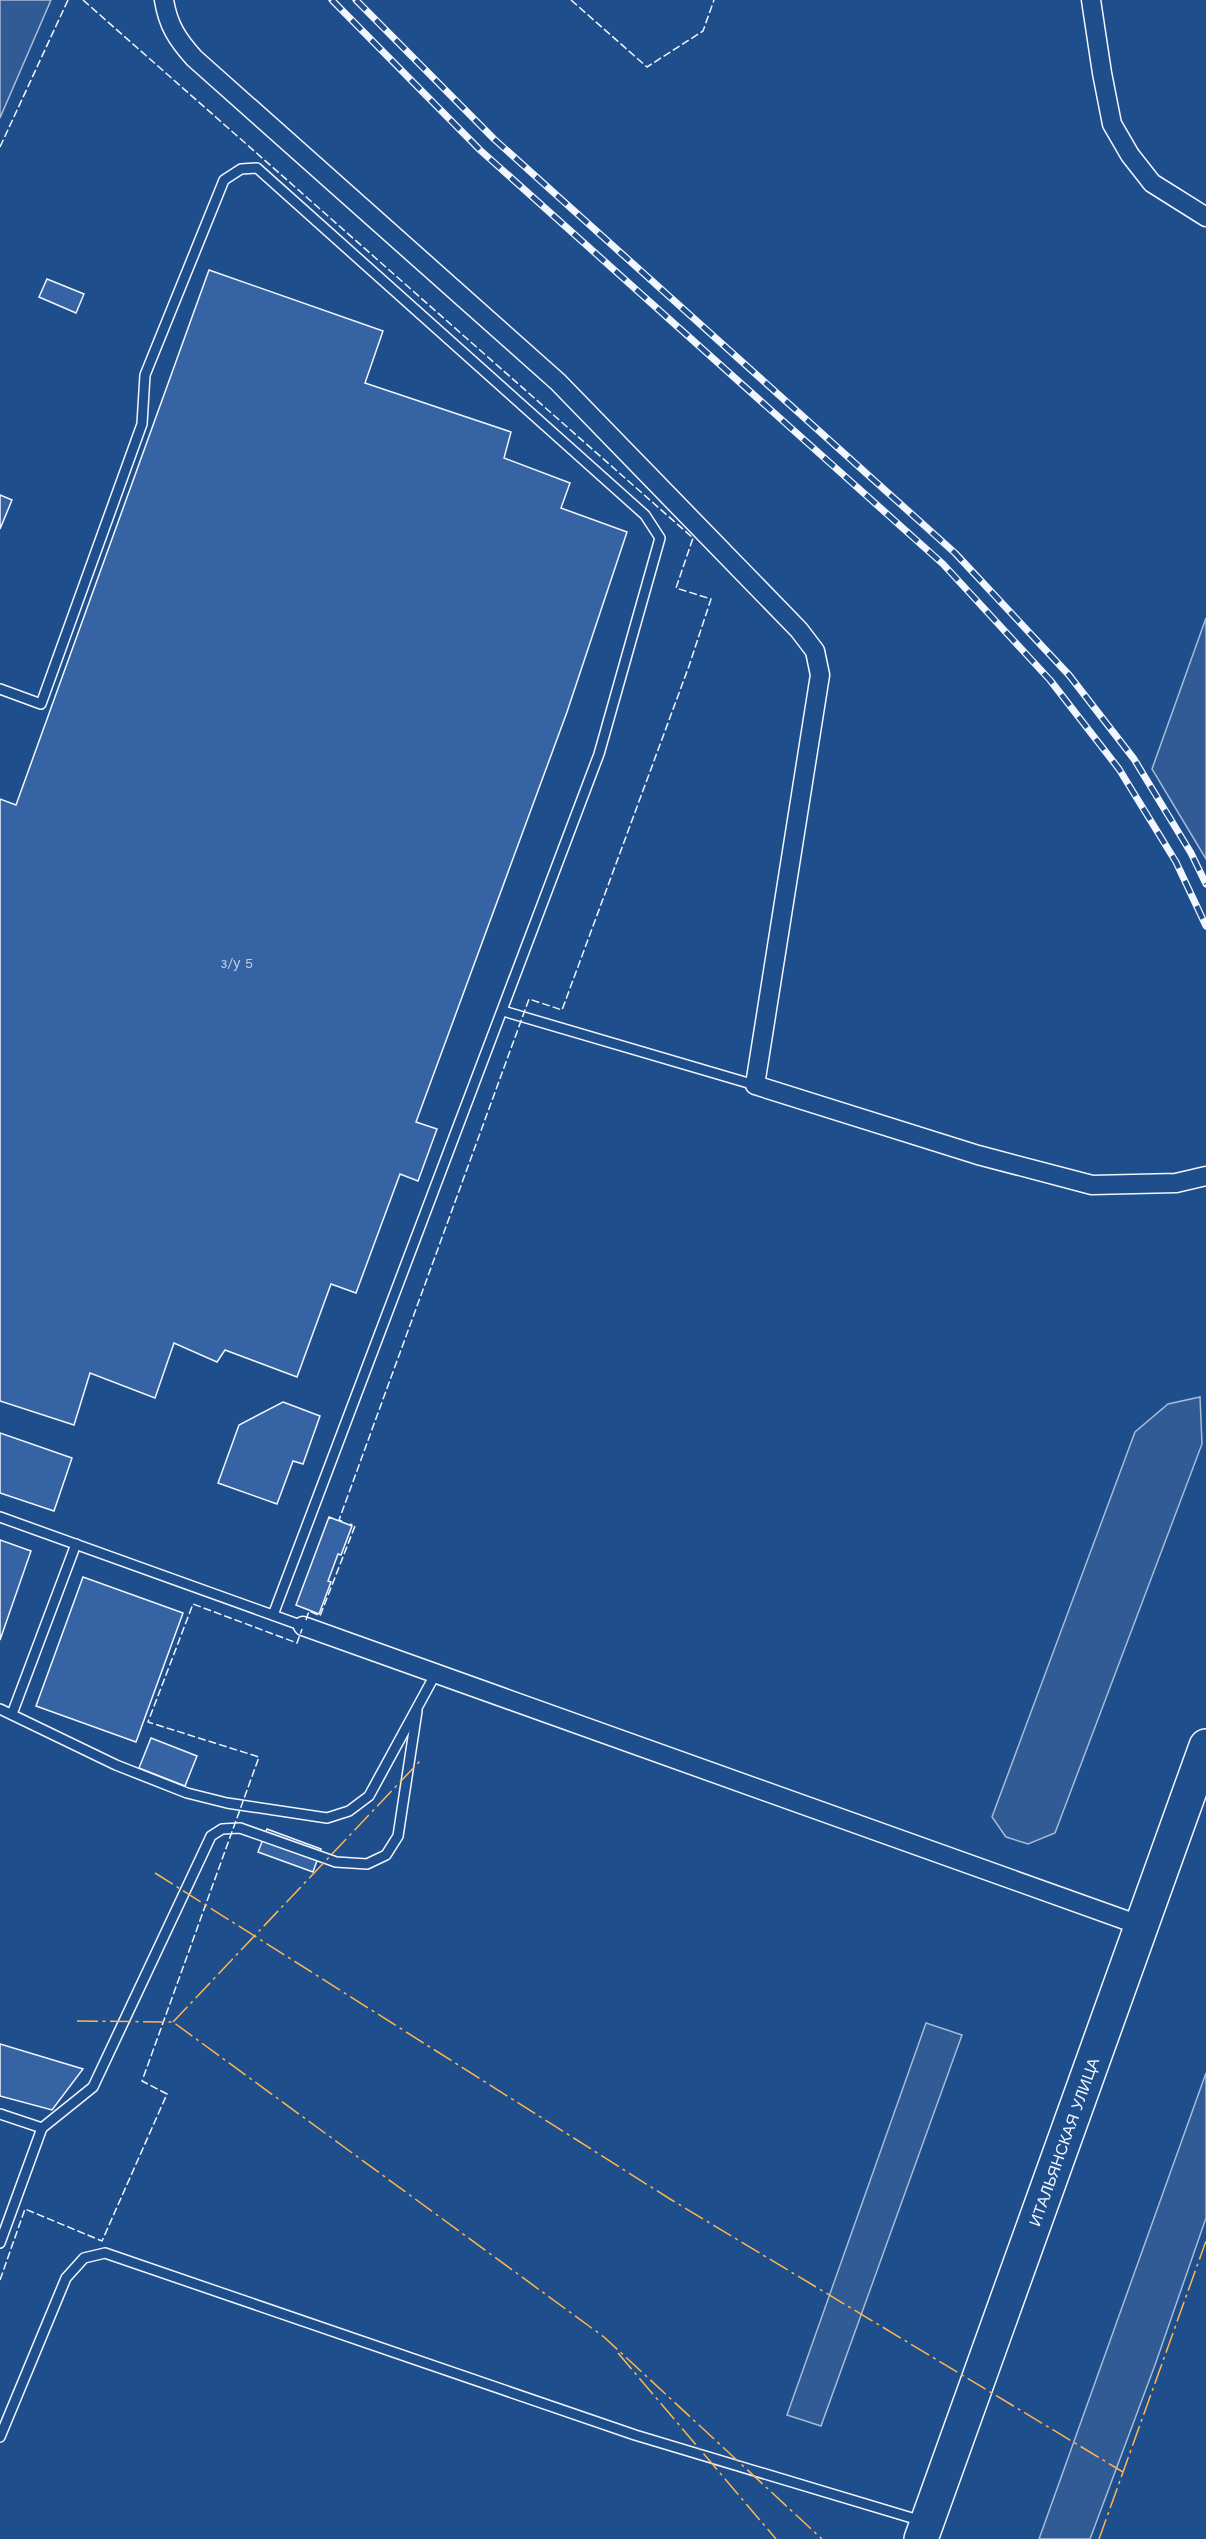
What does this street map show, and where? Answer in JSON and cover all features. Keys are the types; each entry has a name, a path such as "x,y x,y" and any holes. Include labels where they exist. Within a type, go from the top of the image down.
{"highway":[{"name":"ИТАЛЬЯНСКАЯ УЛИЦА","path":"924,2531 1206,1746"}],"street":[{"path":"164,0 166,17 175,37 194,57 558,382 799,630 815,651 820,675 755,1085 978,1155 1092,1185 1176,1183 1206,1176"},
{"path":"1091,0 1112,124 1130,154 1152,183 1186,207 1206,217"},
{"path":"303,1626 1142,1926"}],"lane":[{"path":"0,689 41,704 142,424 146,375 224,180 242,169 256,168 645,515 660,538 599,754 273,1615"},
{"path":"503,1011 755,1085"},
{"path":"0,1517 303,1626"},
{"path":"12,1714 76,1544"},
{"path":"0,1709 116,1765 187,1792 227,1803 327,1818 349,1811 369,1796 436,1673"},
{"path":"0,2243 42,2128 93,2087 211,1836 222,1829 240,1828 336,1863 367,1864 386,1855 398,1836 417,1711"},
{"path":"0,2114 42,2128"},
{"path":"0,2438 66,2278 84,2258 105,2253 635,2435 924,2531"}],"shaded area":[{"path":"0,0 51,0 0,118"},
{"path":"1206,618 1206,859 1152,769"},
{"path":"1200,1397 1202,1444 1055,1833 1028,1844 1006,1837 992,1817 1135,1432 1168,1404"},
{"path":"926,2023 962,2035 821,2426 787,2415"},
{"path":"1206,2073 1206,2218 1155,2365 1090,2539 1039,2539"}],"building":[{"path":"209,270 383,331 365,383 511,432 504,458 570,483 561,508 627,532 567,712 416,1122 437,1129 418,1181 400,1174 356,1293 331,1284 297,1377 225,1350 217,1362 174,1343 155,1398 90,1373 74,1425 0,1401 0,799 16,805"},
{"path":"47,279 84,294 76,313 39,297"},
{"path":"0,495 12,500 0,529"},
{"path":"283,1402 320,1416 303,1464 293,1461 277,1504 218,1483 239,1425"},
{"path":"0,1433 72,1458 54,1511 0,1493"},
{"path":"329,1517 352,1526 341,1555 338,1554 319,1614 296,1605"},
{"path":"0,1540 31,1551 0,1640"},
{"path":"83,1577 183,1613 136,1742 36,1706"},
{"path":"151,1738 197,1756 185,1786 139,1768"},
{"path":"267,1829 321,1849 313,1872 258,1852"},
{"path":"0,2044 83,2069 52,2110 0,2096"}],"railway":[{"path":"332,0 480,150 943,564 1050,680 1119,769 1176,862 1206,926"},
{"path":"356,0 494,139 955,553 1069,675 1134,759 1191,853 1206,884"}],"fence":[{"path":"0,147 68,0"},
{"path":"83,0 693,538 676,588 711,599 689,666 562,1010 529,999 339,1520 342,1521"},
{"path":"571,0 647,67 703,31 714,0"},
{"path":"306,1620 309,1611 320,1616 355,1526 350,1524"},
{"path":"0,2280 25,2209 102,2241 167,2094 142,2081 259,1757 148,1722 193,1604 297,1643 302,1629"}],"power":[{"path":"173,2022 420,1761"},
{"path":"155,1873 670,2199 1123,2472"},
{"path":"77,2021 173,2022 604,2337 822,2539"},
{"path":"1099,2539 1206,2241"},
{"path":"618,2353 776,2539"}]}
